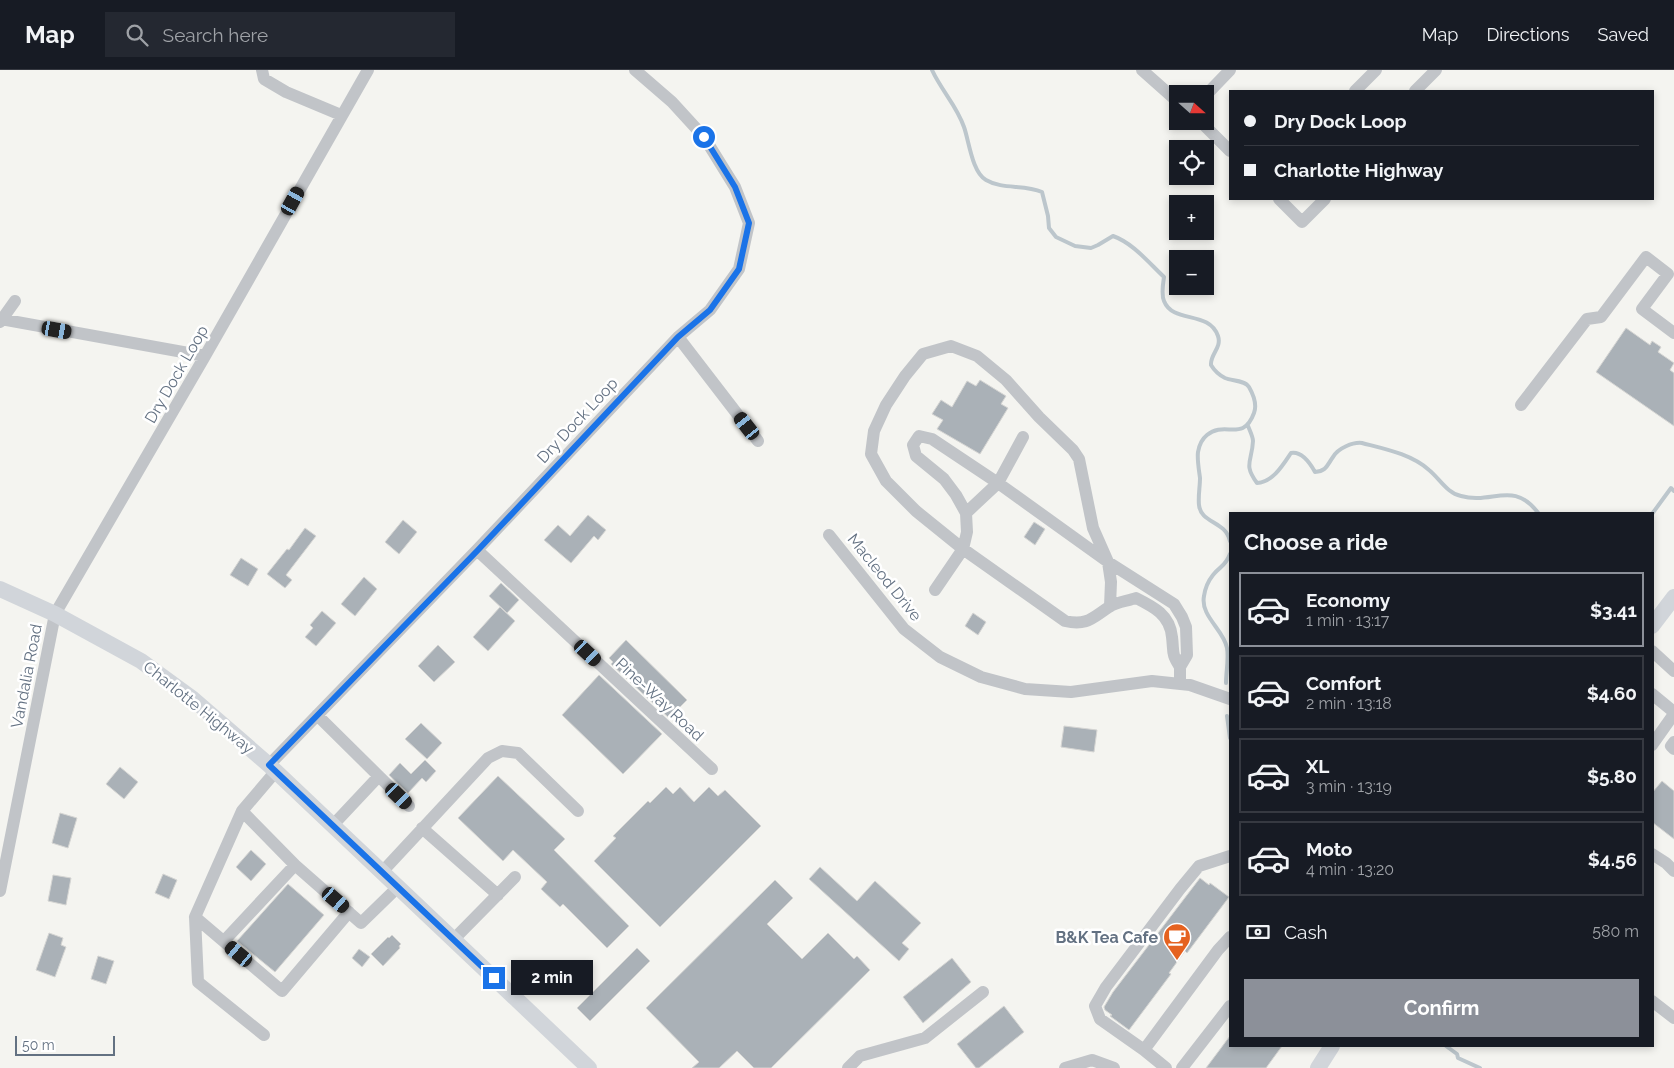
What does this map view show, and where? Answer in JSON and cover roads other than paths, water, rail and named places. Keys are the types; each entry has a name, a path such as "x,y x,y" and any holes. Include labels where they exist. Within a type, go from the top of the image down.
{"main road":[{"name":"Charlotte Highway","path":"0,589 55,614 141,661 193,699 272,768 590,1068"},
{"path":"1654,623 1674,597"},
{"path":"1318,1068 1328,1048"}],"street":[{"path":"262,70 264,79 286,92 341,115"},
{"name":"Dry Dock Loop","path":"55,614 368,70"},
{"name":"Dry Dock Loop","path":"195,917 242,812 272,768 317,715 478,550 678,337 710,310 739,269 749,223 735,187 704,137 672,102 635,70"},
{"path":"1142,70 1169,95"},
{"path":"1214,87 1230,70"},
{"path":"1356,90 1376,70"},
{"path":"1417,90 1436,70"},
{"path":"1209,130 1229,150"},
{"path":"1279,200 1302,222 1324,200"},
{"path":"1521,405 1587,320 1601,317 1646,257 1668,274 1642,308 1674,333"},
{"path":"15,301 0,320 205,356"},
{"path":"678,337 758,441"},
{"path":"1110,606 1111,582 1108,562 1093,528 1079,459 1073,450 1039,417 1006,380 977,356 951,346 923,354 905,376 886,405 874,431 871,454 886,481 916,511 963,550 1065,621 1082,623 1090,620 1110,606 1136,598 1156,608 1168,620 1172,636 1172,656 1180,667"},
{"path":"935,590 963,550 967,532 966,513 944,479 916,456 914,445 919,436 932,439 998,483 1108,562 1174,604 1186,627 1187,655 1180,667 1180,684"},
{"path":"966,513 998,483 1023,437"},
{"name":"Macleod Drive","path":"830,535 904,629 940,657 981,677 1025,689 1071,692 1152,681 1190,685 1229,699"},
{"name":"Pine-Way Road","path":"478,550 712,770"},
{"name":"Vandalia Road","path":"0,891 55,614"},
{"path":"1654,653 1674,671"},
{"path":"1654,696 1674,713 1654,742"},
{"path":"317,715 409,806"},
{"path":"1674,742 1671,746 1674,749"},
{"path":"382,872 488,758 502,752 518,753 578,811"},
{"path":"333,825 379,776"},
{"path":"242,812 295,865 361,923 398,887"},
{"path":"422,828 498,894"},
{"path":"1654,855 1674,871"},
{"path":"1166,1068 1100,1019 1095,1006 1106,987 1199,866 1229,856"},
{"path":"224,941 295,865"},
{"path":"453,940 515,877"},
{"path":"195,917 282,991 350,912"},
{"path":"195,917 198,982 264,1035"},
{"path":"1144,1050 1218,950 1229,939"},
{"path":"848,1068 860,1056 925,1038 983,992"},
{"path":"1654,1003 1674,1018"},
{"path":"1182,1068 1229,1007"},
{"path":"1065,1068 1092,1060 1114,1068"}],"waterway":[{"path":"932,70 961,119 974,163 981,176 999,185 1028,188 1042,192 1049,228 1056,237 1075,246 1091,248 1113,236 1127,243 1164,277 1162,289 1164,301 1169,308 1175,313 1207,323 1213,328 1219,340 1211,365 1225,378 1247,385 1255,403 1254,413 1250,422 1245,427 1214,431 1204,438 1198,452 1200,478 1199,505 1201,511 1204,516 1219,525 1229,539"},
{"path":"1248,426 1253,441 1249,467 1257,483 1268,480 1273,476 1291,453 1302,456 1315,472 1324,469 1342,448 1362,443 1397,453 1422,464 1448,489 1461,496 1483,498 1511,495 1520,498 1537,512"},
{"path":"1653,512 1671,488 1674,491"},
{"path":"1226,683 1227,648 1222,635 1205,610 1204,603 1209,582 1229,556"},
{"path":"1227,716 1229,731"},
{"path":"1447,1047 1457,1054 1458,1058 1480,1068"}],"place":[{"name":"B&K Tea Cafe","path":"1177,961"}]}
